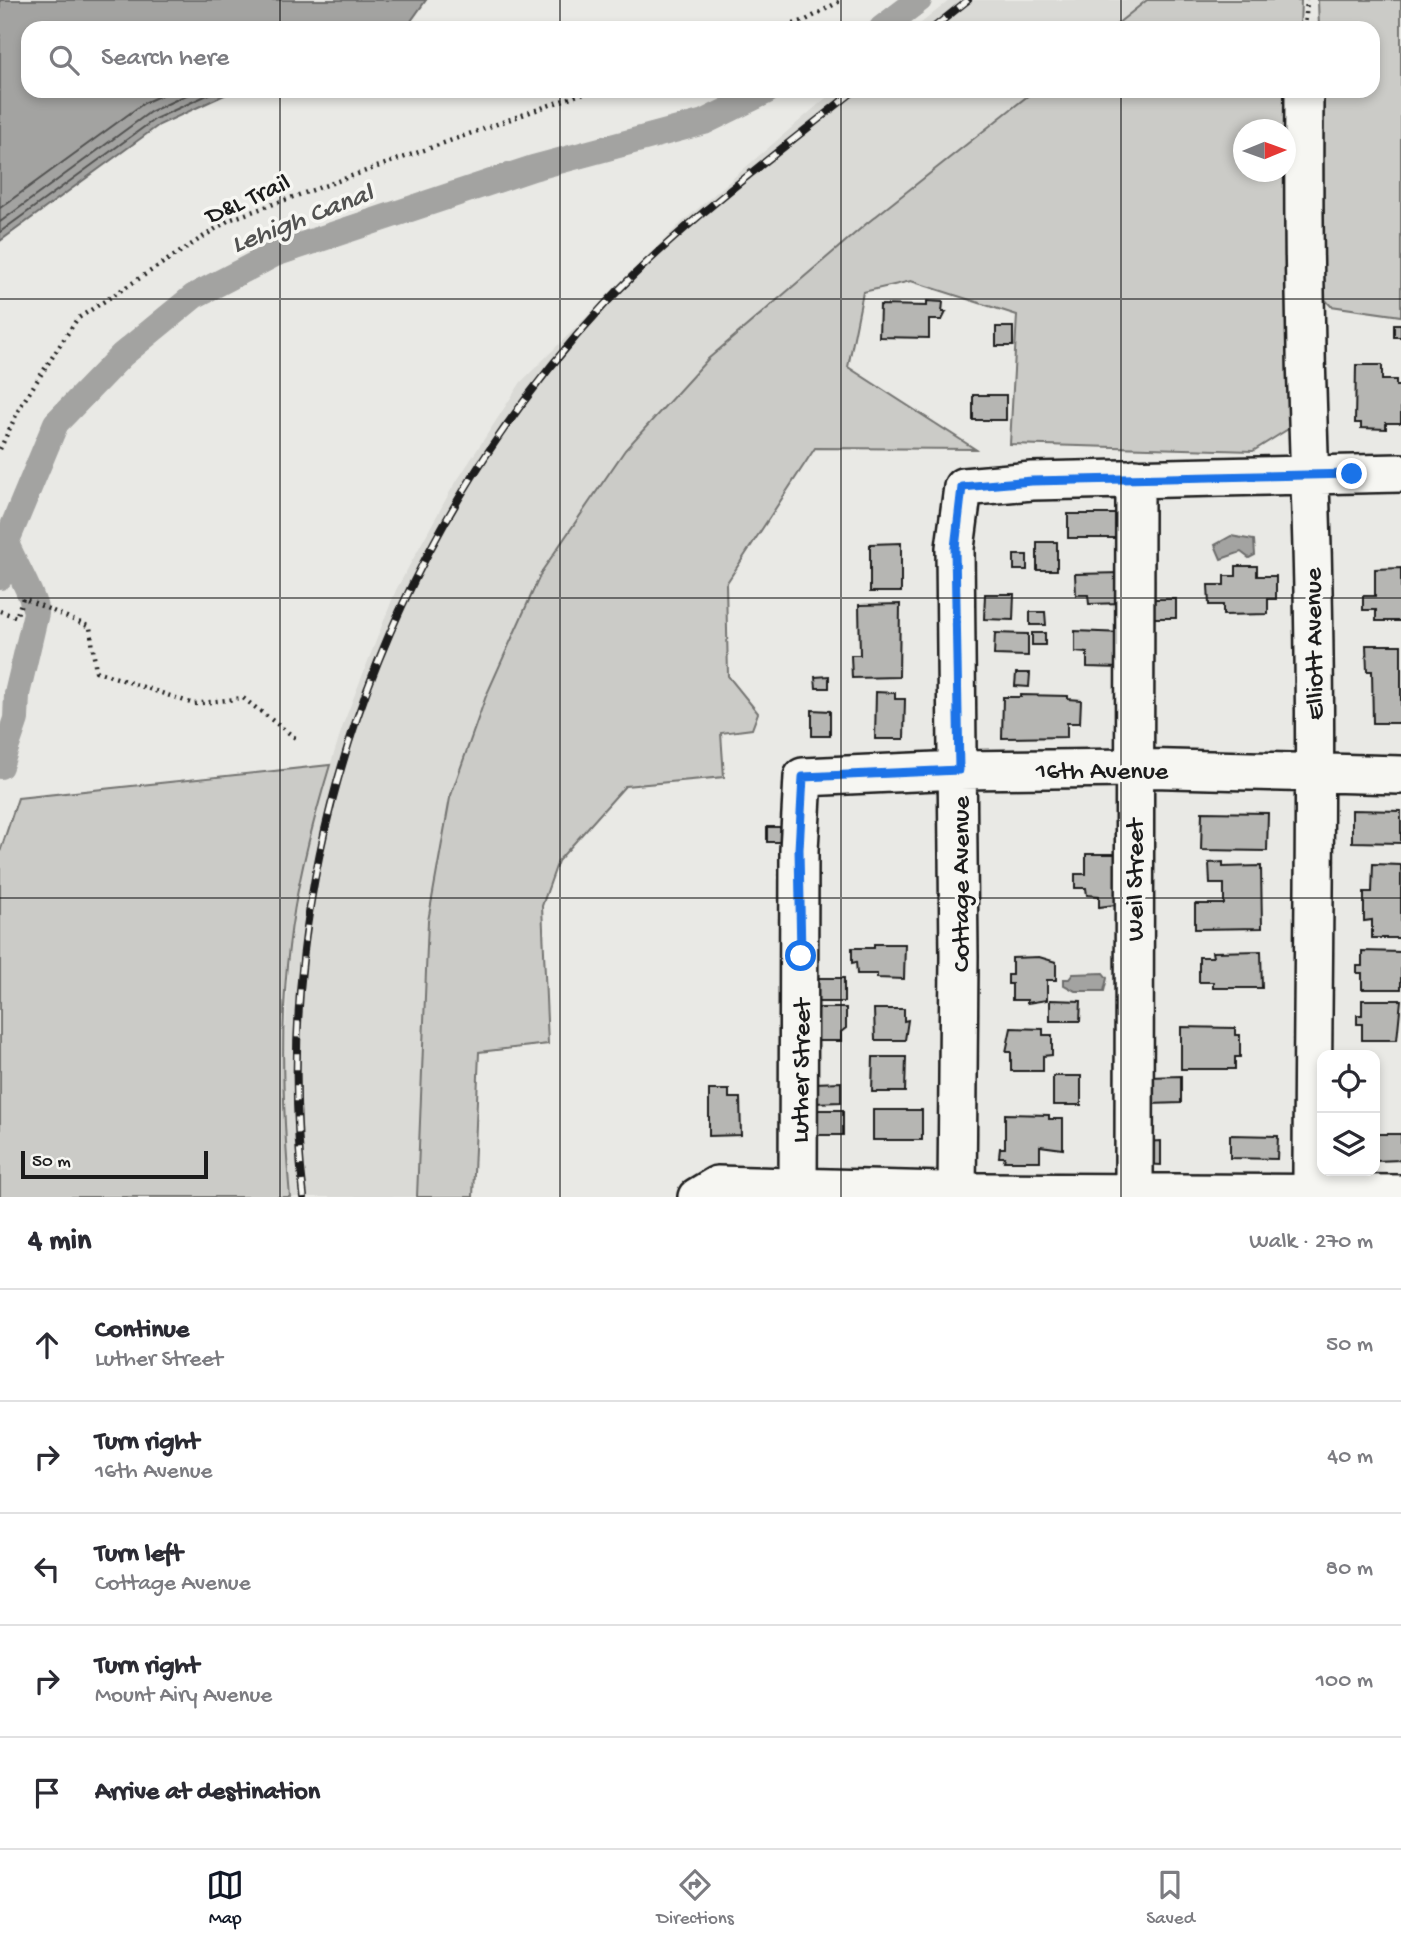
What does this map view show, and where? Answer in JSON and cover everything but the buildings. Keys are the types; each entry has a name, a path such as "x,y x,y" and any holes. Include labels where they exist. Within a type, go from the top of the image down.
{"street":[{"name":"Elliott Avenue","path":"1304,98 1303,279 1313,774 1312,1195"},
{"path":"1135,478 1401,473"},
{"name":"Cottage Avenue","path":"957,1194 959,770 955,548 962,487 1135,478"},
{"name":"Weil Street","path":"1133,1195 1135,478"},
{"name":"16th Avenue","path":"803,777 959,770 1133,768 1401,775"},
{"name":"Luther Street","path":"798,1193 799,849 803,777"},
{"path":"697,1197 718,1185 798,1193 1401,1194"}],"path":[{"path":"803,21 842,0"},
{"path":"1306,21 1307,0"},
{"name":"D&L Trail","path":"0,449 20,407 77,319 229,220 569,98"},
{"path":"0,611 16,617 23,598 57,612 90,627 96,670 194,704 243,698 298,740"}],"shaded area":[{"path":"950,0 1147,0 1121,21 924,21"},
{"path":"1147,0 1301,0 1300,21 1121,21"},
{"path":"1318,0 1401,0 1401,316 1331,306 1321,295 1319,98 1380,98 1380,21 1319,21"},
{"path":"826,98 1025,98 866,224 708,359 625,450 542,571 486,696 450,798 428,921 417,1197 290,1197 282,1112 289,947 310,829 344,722 396,590 451,490 521,382 679,225"},
{"path":"1025,98 1299,98 1293,426 1253,451 1010,444 1017,315 911,281 863,292 848,367 975,449 815,448 726,584 728,676 758,713 752,729 721,733 724,777 625,786 558,861 542,906 548,1044 479,1052 473,1197 417,1197 428,921 450,798 486,696 542,571 625,450 708,359 866,224"},
{"path":"330,765 300,878 286,978 283,1072 290,1197 0,1197 0,852 18,798"}],"water":[{"path":"0,0 426,0 411,21 21,21 21,98 218,98 159,125 0,241"},
{"path":"1231,536 1254,540 1255,555 1249,558 1241,552 1221,559 1215,545"},
{"path":"1103,973 1107,978 1104,991 1075,991 1064,985 1064,979 1069,979 1073,974"}],"waterway":[{"name":"Lehigh Canal","path":"891,21 919,0"},
{"name":"Lehigh Canal","path":"0,577 6,543 56,423 122,355 194,296 275,254 533,168 704,122 753,98"},
{"path":"0,766 16,719 17,694 36,613 28,589 6,543"}],"railway":[{"path":"942,21 968,0"},
{"path":"304,1197 297,1076 304,954 324,835 357,718 403,605 460,497 528,396 606,303 694,220 845,98"}],"route":[{"path":"801,956 799,849 803,777 959,770 955,548 962,487 1032,481 1352,474"}]}
